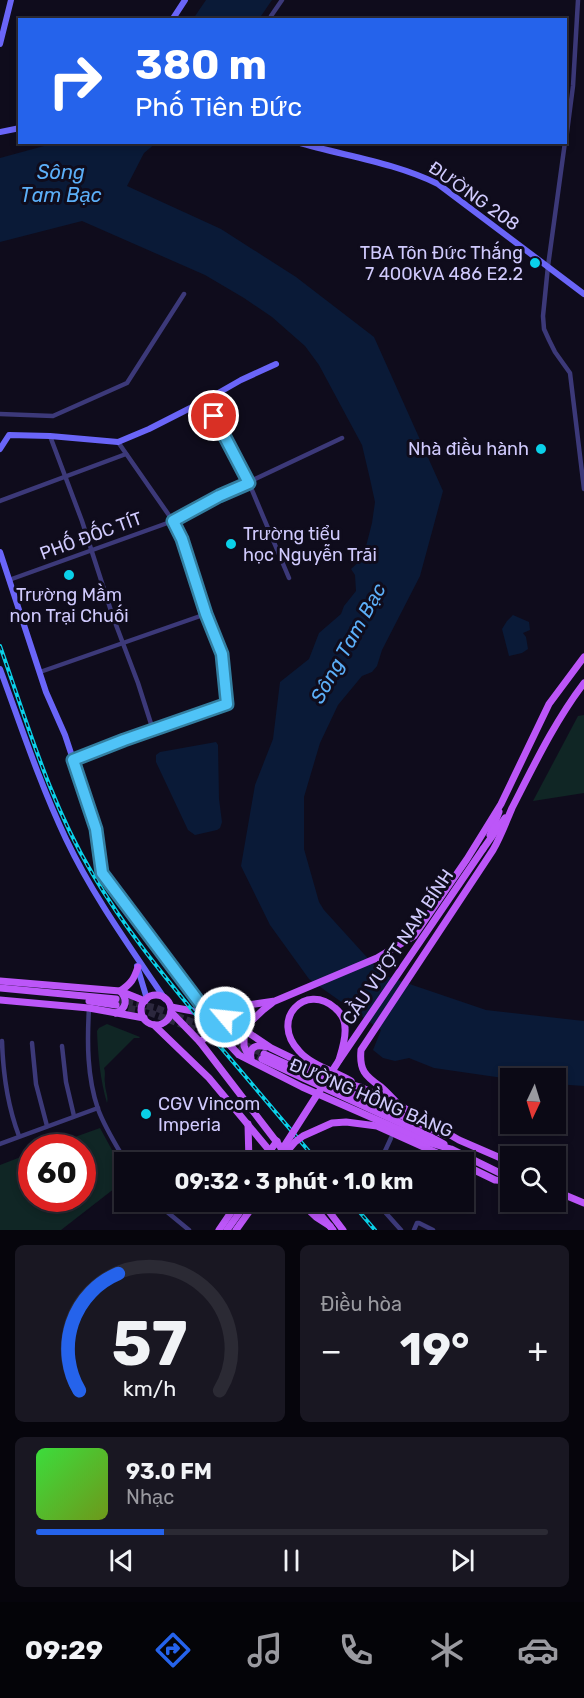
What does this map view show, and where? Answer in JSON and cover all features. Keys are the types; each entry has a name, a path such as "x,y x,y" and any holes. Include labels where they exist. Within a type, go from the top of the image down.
{"main road":[{"path":"429,946 414,949 412,943 414,936 467,859 501,804 549,704 584,657"},
{"path":"399,1105 368,1078 360,1059 361,1050 493,850 548,737 584,683"},
{"path":"557,692 571,701"},
{"name":"CẦU VƯỢT NAM BÍNH","path":"483,849 501,804"},
{"name":"CẦU VƯỢT NAM BÍNH","path":"280,1152 338,1062 512,809"},
{"path":"252,1061 244,1046 244,1028 263,1010 275,1002 377,958 414,936"},
{"path":"120,991 130,985 138,967"},
{"path":"0,981 120,991 146,1000"},
{"path":"0,988 116,1006 122,1010 126,1001 120,991"},
{"path":"0,993 91,1001 116,1006 144,1018 209,1077 269,1151 277,1141"},
{"path":"144,1018 141,1010 146,1000 154,995 165,999 277,1141 283,1152"},
{"name":"CẦU VƯỢT NAM BÍNH","path":"338,1062 346,1029 341,1014 330,1004 319,999 295,1007 289,1015 287,1026 291,1042 307,1059 340,1074 360,1087"},
{"path":"0,1000 89,1008 116,1006"},
{"path":"210,1014 248,1005 275,1002"},
{"path":"154,1025 165,1022 171,1009"},
{"name":"ĐƯỜNG HỒNG BÀNG","path":"171,1009 225,1017 271,1048 337,1080 360,1087 399,1105 459,1140 500,1158"},
{"name":"ĐƯỜNG HỒNG BÀNG","path":"200,1042 211,1033 218,1035 238,1055 302,1087 430,1143 451,1149 500,1175"},
{"path":"252,1061 251,1051 256,1046 271,1048"},
{"path":"451,1149 434,1138 263,1057 432,1131 459,1140"},
{"path":"248,1124 258,1117"},
{"path":"286,1152 303,1136 332,1123 346,1122 377,1125 435,1152"},
{"path":"248,1124 249,1152"},
{"path":"474,1170 495,1180 500,1180"},
{"path":"566,1195 584,1203"},
{"path":"219,1230 231,1212"},
{"path":"227,1230 244,1212"},
{"path":"236,1230 247,1212"},
{"path":"311,1212 332,1228"},
{"path":"318,1212 332,1228"},
{"path":"330,1212 343,1230"}],"street":[{"path":"0,44 11,0"},
{"path":"173,18 185,0"},
{"path":"271,16 282,0"},
{"path":"567,127 573,86 578,0"},
{"path":"0,132 18,129"},
{"name":"ĐƯỜNG 208","path":"305,144 416,173 438,184 584,294"},
{"path":"565,144 543,316 544,329 555,352 570,373 584,489"},
{"path":"577,290 584,284"},
{"path":"0,414 53,416 128,383 184,294"},
{"path":"0,449 9,435 118,442 149,429 276,364"},
{"path":"206,400 249,483 289,578"},
{"path":"50,436 92,550 153,730"},
{"name":"PHỐ ĐỐC TÍT","path":"9,580 173,521 219,496 342,438"},
{"path":"73,760 227,704 222,654 206,614 182,539 173,521 118,442"},
{"path":"0,501 126,454"},
{"path":"0,552 46,692 57,713 96,829 102,873 210,1014"},
{"path":"40,672 206,614"},
{"path":"0,669 3,687 67,842 101,904 165,999"},
{"path":"132,951 146,1000"},
{"path":"89,1008 87,1048 91,1079 98,1108 106,1128 120,1152"},
{"path":"2,1041 7,1090 18,1134"},
{"path":"32,1043 36,1084 47,1126"},
{"path":"62,1046 66,1082 74,1116"},
{"path":"25,1134 98,1108"},
{"path":"0,1144 18,1136"},
{"path":"385,1152 391,1138"},
{"path":"167,1212 189,1230"},
{"path":"385,1212 401,1230"},
{"path":"414,1230 417,1223 433,1230"}],"green space":[{"path":"584,715 584,793 533,801 578,716"},
{"path":"107,1024 140,1037 134,1038 104,1068 107,1103 100,1067 97,1031"},
{"path":"100,1128 114,1154 114,1189 96,1203 96,1134 83,1134"},
{"path":"18,1158 18,1212 84,1212 61,1230 0,1230 0,1165"}],"water":[{"path":"206,0 272,0 260,18 194,18"},
{"name":"Sông Tam Bạc","path":"51,144 155,144 144,153 127,186 221,229 296,277 374,337 443,491 420,576 382,650 377,666 372,672 362,676 338,705 320,743 304,797 304,849 319,902 324,910 383,975 486,1010 584,1021 584,1086 566,1085 566,1068 500,1068 500,1078 434,1068 409,1058 395,1061 383,1058 373,1050 381,1030 309,979 270,925 241,866 255,785 273,739 280,682 309,659 319,633 341,614 344,606 356,591 355,575 351,569 363,558 372,523 375,502 362,445 319,365 305,346 272,317 244,298 205,275 82,221 0,242 0,158"},
{"path":"513,615 529,622 530,630 523,633 528,649 509,656 502,629"},
{"path":"216,742 222,822 217,830 195,835 188,830 156,762 156,755 160,752"}],"tunnel":[{"path":"116,999 156,1008 215,1031 264,1054"},
{"path":"118,1006 148,1012 213,1036"},
{"path":"229,1043 262,1059"}],"railway":[{"path":"0,646 52,790 92,873 148,956 217,1043 310,1152"},
{"path":"360,1212 375,1230"}],"place":[{"name":"TBA Tôn Đức Thắng 7 400kVA 486 E2.2","path":"535,263"},
{"name":"Nhà điều hành","path":"541,449"},
{"name":"Trường tiểu học Nguyễn Trãi","path":"231,544"},
{"name":"Trường Mầm non Trại Chuối","path":"69,575"},
{"name":"CGV Vincom Imperia","path":"146,1114"}],"route":[{"path":"214,416 249,483 173,521 182,539 206,614 222,654 227,704 73,760 96,829 102,873 208,1014 225,1017"}]}
